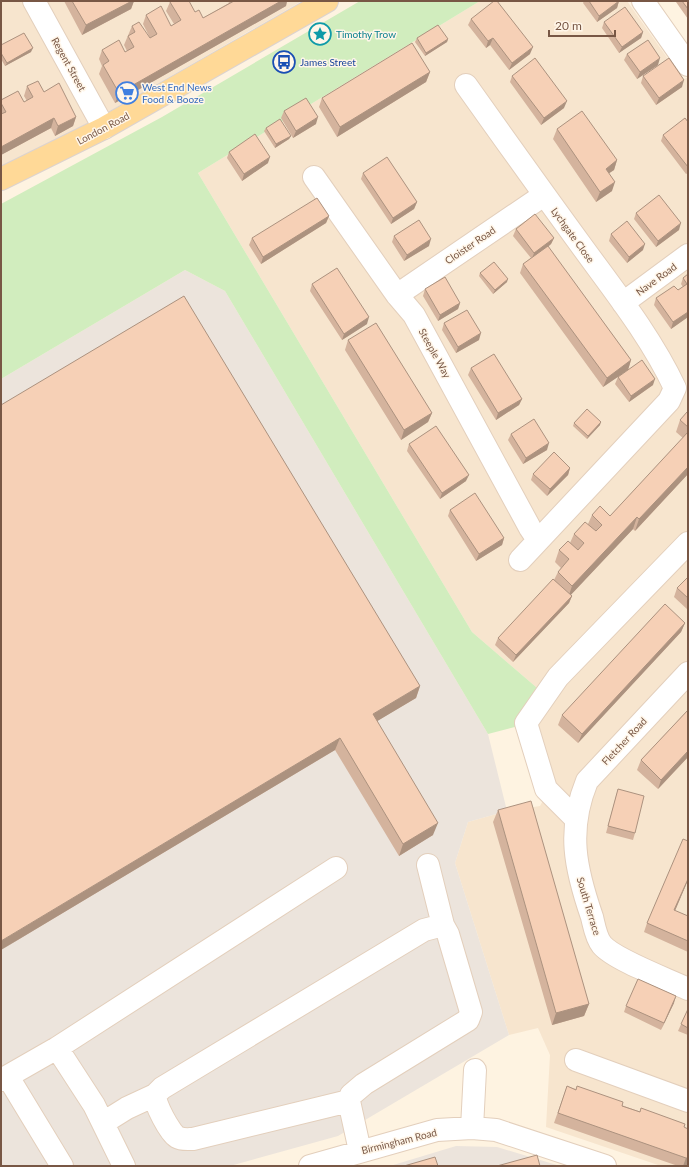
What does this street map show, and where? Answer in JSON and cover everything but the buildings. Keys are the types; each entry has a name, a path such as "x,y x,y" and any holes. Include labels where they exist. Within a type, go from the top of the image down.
{"main road":[{"name":"London Road","path":"1,179 104,128 314,4"}],"street":[{"name":"Regent Street","path":"34,1 104,128"},
{"path":"648,3 688,64"},
{"name":"Lychgate Close","path":"466,85 623,303 667,369 675,388 669,400 538,540"},
{"name":"Steeple Way","path":"314,177 397,295 414,316 538,540"},
{"name":"Cloister Road","path":"397,295 544,195"},
{"name":"Nave Road","path":"623,303 688,255"},
{"path":"520,560 538,540"},
{"path":"575,818 546,789 526,723 558,677 688,543"},
{"name":"Fletcher Road","path":"575,818 587,781 688,673"},
{"name":"South Terrace","path":"575,818 574,842 581,884 601,944 613,954 688,989"},
{"path":"360,1151 349,1101 356,1089 468,1020 471,1012 448,934 443,925 428,866"},
{"path":"62,1166 4,1078 57,1048 336,868"},
{"path":"103,1123 126,1108 156,1095 162,1088 424,930 443,925"},
{"path":"57,1048 94,1105 124,1166"},
{"path":"576,1060 688,1101"},
{"path":"472,1128 475,1070"},
{"path":"156,1095 156,1105 172,1132 177,1137 184,1139 208,1135 349,1101"},
{"name":"Birmingham Road","path":"310,1166 437,1130 472,1128 496,1130 605,1166"}],"shaded area":[{"path":"1,1 302,1 110,111 1,169"},
{"path":"480,1 627,1 683,80 688,77 688,1166 661,1166 546,1127 550,1055 538,1028 509,1035 455,863 468,822 507,811 540,806 553,782 534,722 550,699 472,632 198,173"},
{"path":"185,270 225,291 488,734 507,811 468,822 455,863 509,1035 338,1136 230,1166 1,1166 1,379"},
{"path":"456,1146 497,1147 560,1166 390,1166"}],"green space":[{"path":"360,1 480,1 198,173 472,632 550,699 534,722 488,734 225,291 185,270 1,379 1,204 162,117"}],"place":[{"name":"Timothy Trow","path":"320,34"},
{"name":"James Street","path":"284,62"},
{"name":"West End News Food & Booze","path":"127,93"}]}
